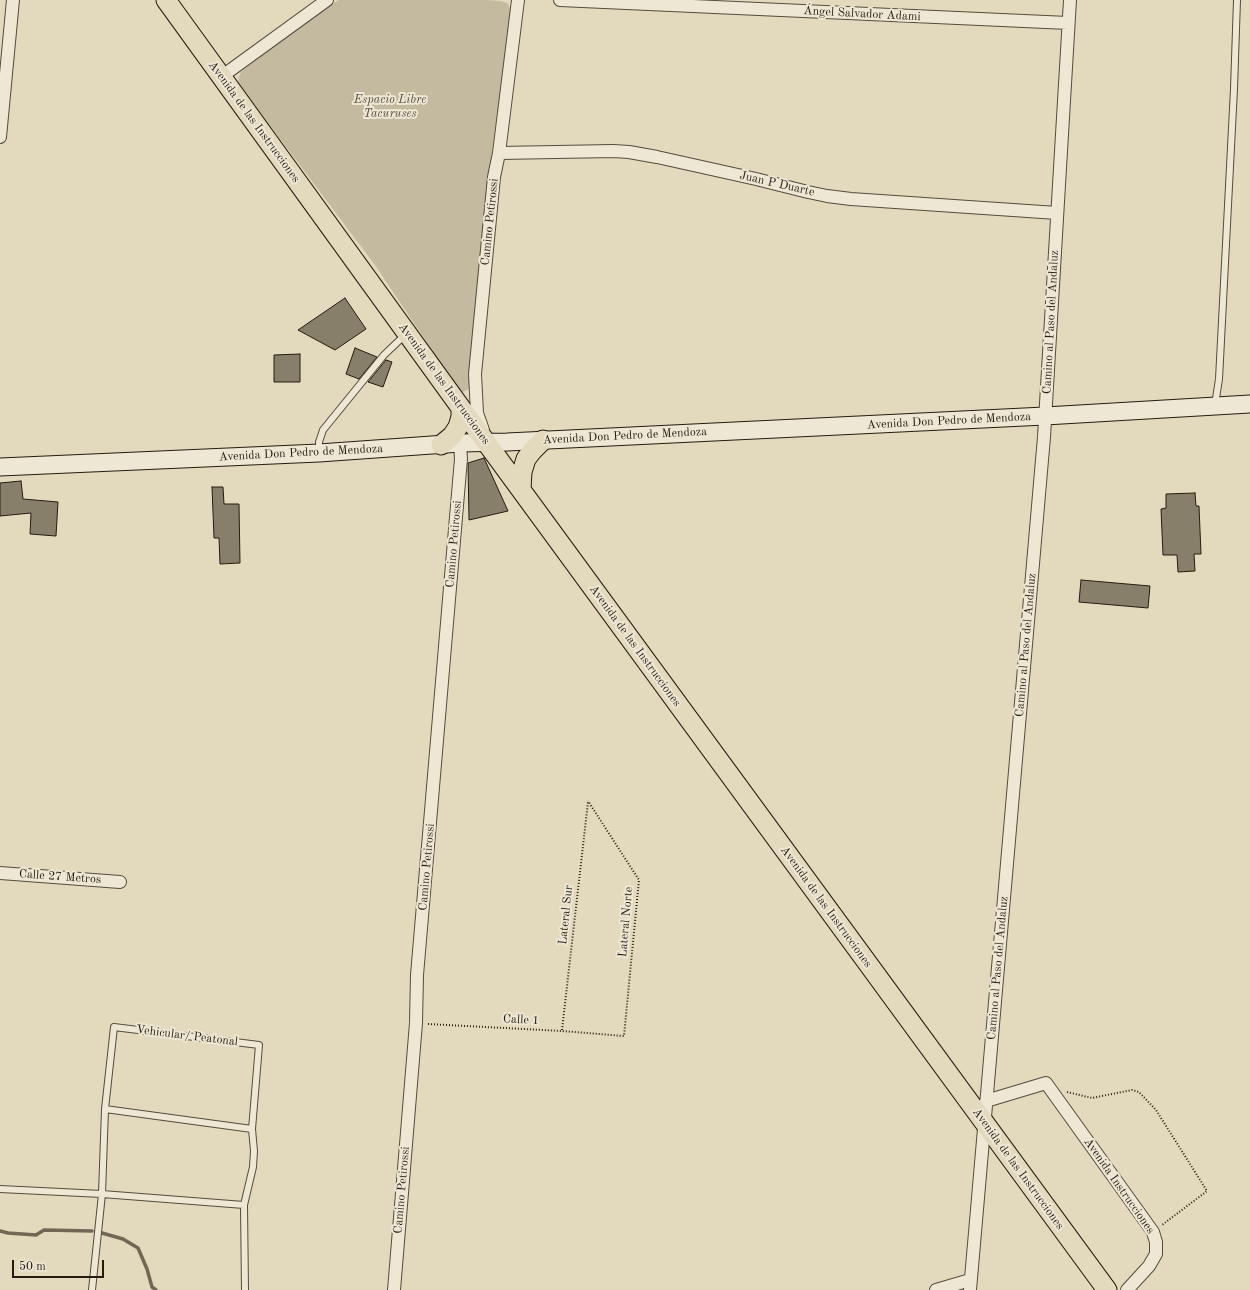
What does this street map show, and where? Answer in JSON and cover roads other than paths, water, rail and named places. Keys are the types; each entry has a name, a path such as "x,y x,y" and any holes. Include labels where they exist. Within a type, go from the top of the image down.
{"main road":[{"name":"Avenida de las Instrucciones","path":"166,0 461,408 1107,1290"},
{"path":"441,445 452,436 458,426 461,417 461,408"},
{"path":"521,489 522,472 526,459 543,440"}],"street":[{"path":"0,136 13,0"},
{"path":"222,77 327,0"},
{"name":"Camino Petirossi","path":"487,443 477,413 476,374 494,177 499,153 518,0"},
{"name":"Ángel Salvador Adami","path":"560,0 1068,23"},
{"name":"Camino al Paso del Andaluz","path":"970,1285 1045,416 1070,0"},
{"name":"Juan P Duarte","path":"499,153 629,152 726,172 827,196 851,199 1057,213"},
{"name":"Avenida Don Pedro de Mendoza","path":"0,467 319,453 460,443 487,443 1045,416 1250,404"},
{"name":"Camino Petirossi","path":"394,1290 416,1023 417,976 461,459 460,443"},
{"name":"Calle 27 Metros","path":"0,873 120,882"},
{"name":"Avenida Instrucciones","path":"986,1101 1046,1083 1154,1232 1156,1254 1149,1266 1127,1290"},
{"path":"936,1290 970,1285"}],"lane":[{"path":"1215,406 1219,379 1234,89 1237,0"},
{"path":"319,453 319,442 323,430 384,355 407,333"},
{"name":"Vehicular/ Peatonal","path":"92,1290 102,1194 105,1109 114,1027 259,1045 252,1129 254,1151 253,1167 244,1205 244,1290"},
{"path":"105,1109 252,1129"},
{"path":"0,1190 102,1194 244,1205"}],"waterway":[{"path":"0,1231 36,1235 44,1230 92,1231"},
{"path":"102,1233 123,1239 138,1248 147,1269 152,1287 156,1290"}],"park label":[{"name":"Espacio Libre Tacuruses","path":"390,107"}]}
